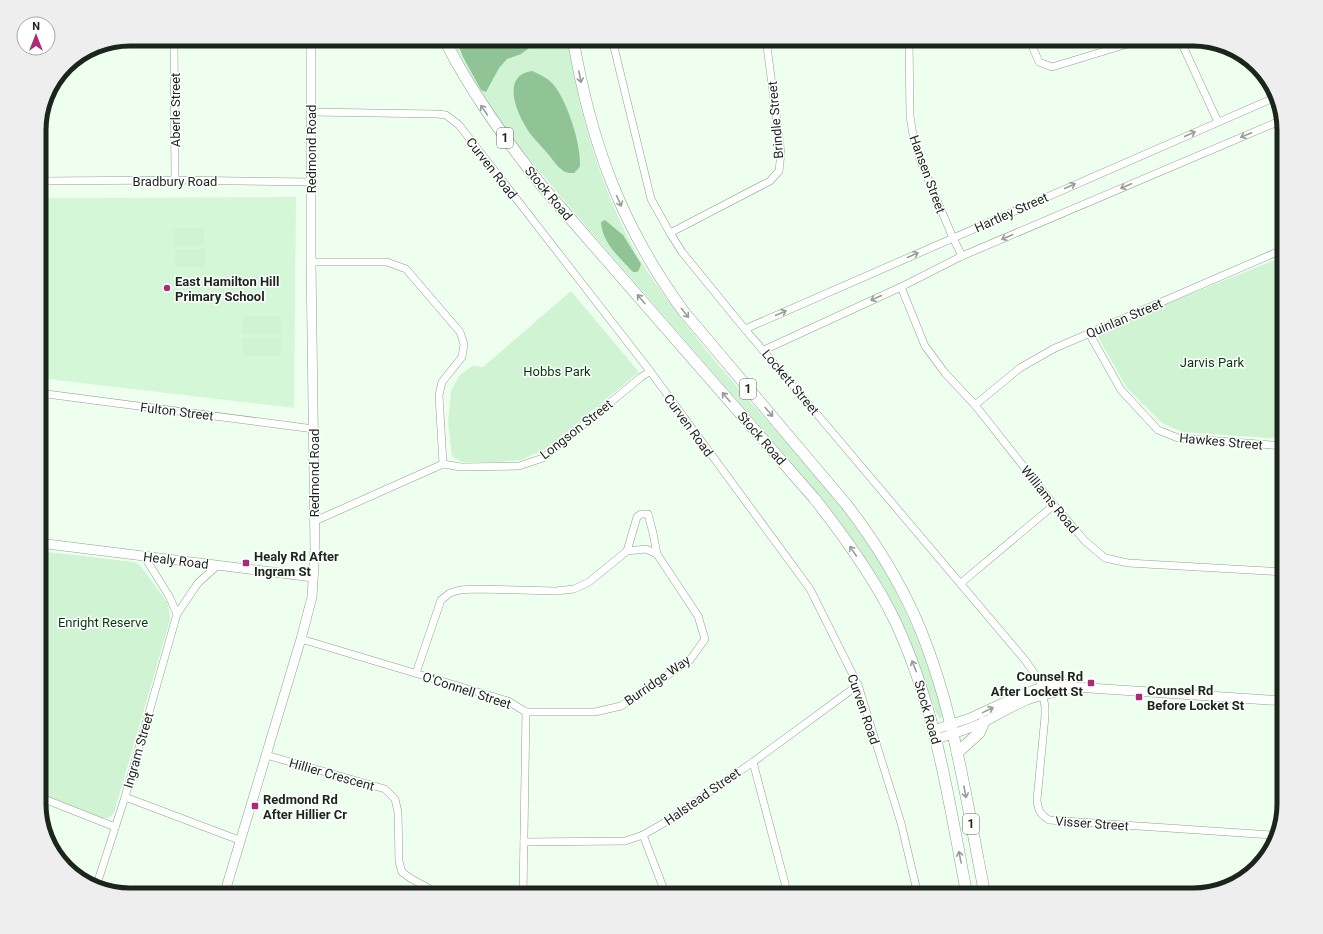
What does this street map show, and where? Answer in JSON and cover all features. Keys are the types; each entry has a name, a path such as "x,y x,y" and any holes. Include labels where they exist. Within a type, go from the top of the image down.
{"highway":[{"name":"Stock Road","path":"448,46 482,107 518,156 542,186 814,498 842,535 872,579 895,621 917,675 935,734 966,888"},
{"name":"Stock Road","path":"574,46 582,87 596,141 620,204 648,259 684,312 834,488 858,519 876,545 915,617 934,667 953,729 984,888"},
{"path":"957,753 979,733 984,722"}],"street":[{"name":"Aberle Street","path":"174,46 175,180"},
{"name":"Redmond Road","path":"226,888 239,840 301,639 312,597 315,521 311,262 311,46"},
{"name":"Lockett Street","path":"614,46 651,199 682,252 745,329 1025,660 1038,677 1042,691"},
{"name":"Brindle Street","path":"670,233 770,181 779,171 781,153 767,46"},
{"name":"Hansen Street","path":"909,46 910,116 912,135 920,160 962,256"},
{"path":"1033,46 1039,62 1052,66 1120,46"},
{"path":"1183,46 1218,122"},
{"name":"Hartley Street","path":"745,329 1271,99"},
{"name":"Curven Road","path":"311,112 437,114 446,115 459,125 650,371 810,589 858,685 901,823 916,888"},
{"name":"Hartley Street","path":"764,350 901,287 962,256 1276,122"},
{"name":"Bradbury Road","path":"46,181 175,180 311,182"},
{"name":"Quinlan Street","path":"975,406 1020,368 1053,348 1277,253"},
{"path":"311,262 387,262 406,269 460,332 464,344 462,357 442,382 439,395 443,464 315,521"},
{"name":"Williams Road","path":"901,287 926,346 945,373 975,406 1054,505 1085,541 1105,558 1128,563 1277,572"},
{"name":"Hawkes Street","path":"1089,333 1122,390 1158,430 1178,438 1277,445"},
{"name":"Longson Street","path":"443,464 461,468 519,466 543,458 650,371"},
{"name":"Fulton Street","path":"46,394 314,429"},
{"path":"960,584 1054,505"},
{"name":"Burridge Way","path":"526,712 595,712 621,706 690,660 705,639 698,616 657,554 648,514 641,514 636,517 627,551"},
{"name":"Healy Road","path":"46,544 313,576"},
{"path":"416,673 441,600 450,593 460,590 475,589 574,589 589,582 627,551 646,548 657,554"},
{"path":"144,556 177,614"},
{"name":"Ingram Street","path":"98,881 125,797 177,614 198,583 218,565"},
{"name":"O'Connell Street","path":"301,639 508,701 526,712 523,888"},
{"name":"Halstead Street","path":"524,842 625,840 643,835 664,823 752,762 858,685"},
{"path":"953,729 1013,698 1042,691 1064,691 1075,687 1277,701"},
{"path":"935,734 984,722 1042,691"},
{"name":"Visser Street","path":"1042,691 1045,716 1037,800 1040,815 1049,820 1271,835"},
{"name":"Hillier Crescent","path":"266,755 385,789 395,799 398,812 399,862 402,872 428,888"},
{"path":"752,762 786,888"},
{"path":"125,797 239,840"},
{"path":"46,800 115,827"},
{"path":"643,835 663,888"}],"shaded area":[{"path":"459,46 530,46 521,54 507,59 499,68 486,92 481,90"},
{"path":"532,71 543,76 553,84 568,111 576,135 580,157 580,166 574,173 565,172 558,166 532,136 517,109 514,99 516,81 522,75"},
{"name":"East Hamilton Hill Primary School","path":"296,197 294,408 46,379 46,198"},
{"path":"605,220 623,235 641,264 637,272 633,272 616,254 604,236 601,222"}],"green space":[{"path":"455,46 568,46 578,95 593,150 613,204 638,256 656,284 695,336 840,505 875,554 902,605 925,659 944,716 940,719 936,713 907,634 883,585 840,522 810,484 525,154 499,121 481,93"},
{"path":"174,228 204,228 204,246 174,246"},
{"path":"175,249 205,249 205,267 175,267"},
{"name":"Jarvis Park","path":"1277,259 1277,439 1182,432 1162,423 1126,387 1098,337 1103,330"},
{"name":"Hobbs Park","path":"571,291 639,372 546,449 521,460 498,462 462,462 452,456 448,422 451,391 459,376 472,366 483,367"},
{"path":"243,316 281,316 281,334 243,334"},
{"path":"243,338 281,338 281,356 243,356"},
{"name":"Enright Reserve","path":"46,552 134,562 140,565 167,602 169,609 170,620 114,813 108,818 102,818 46,796"}],"place":[{"name":"East Hamilton Hill Primary School","path":"167,288"},
{"name":"Healy Rd After Ingram St","path":"246,563"},
{"name":"Counsel Rd After Lockett St","path":"1091,683"},
{"name":"Counsel Rd Before Locket St","path":"1139,697"},
{"name":"Redmond Rd After Hillier Cr","path":"255,806"}]}
